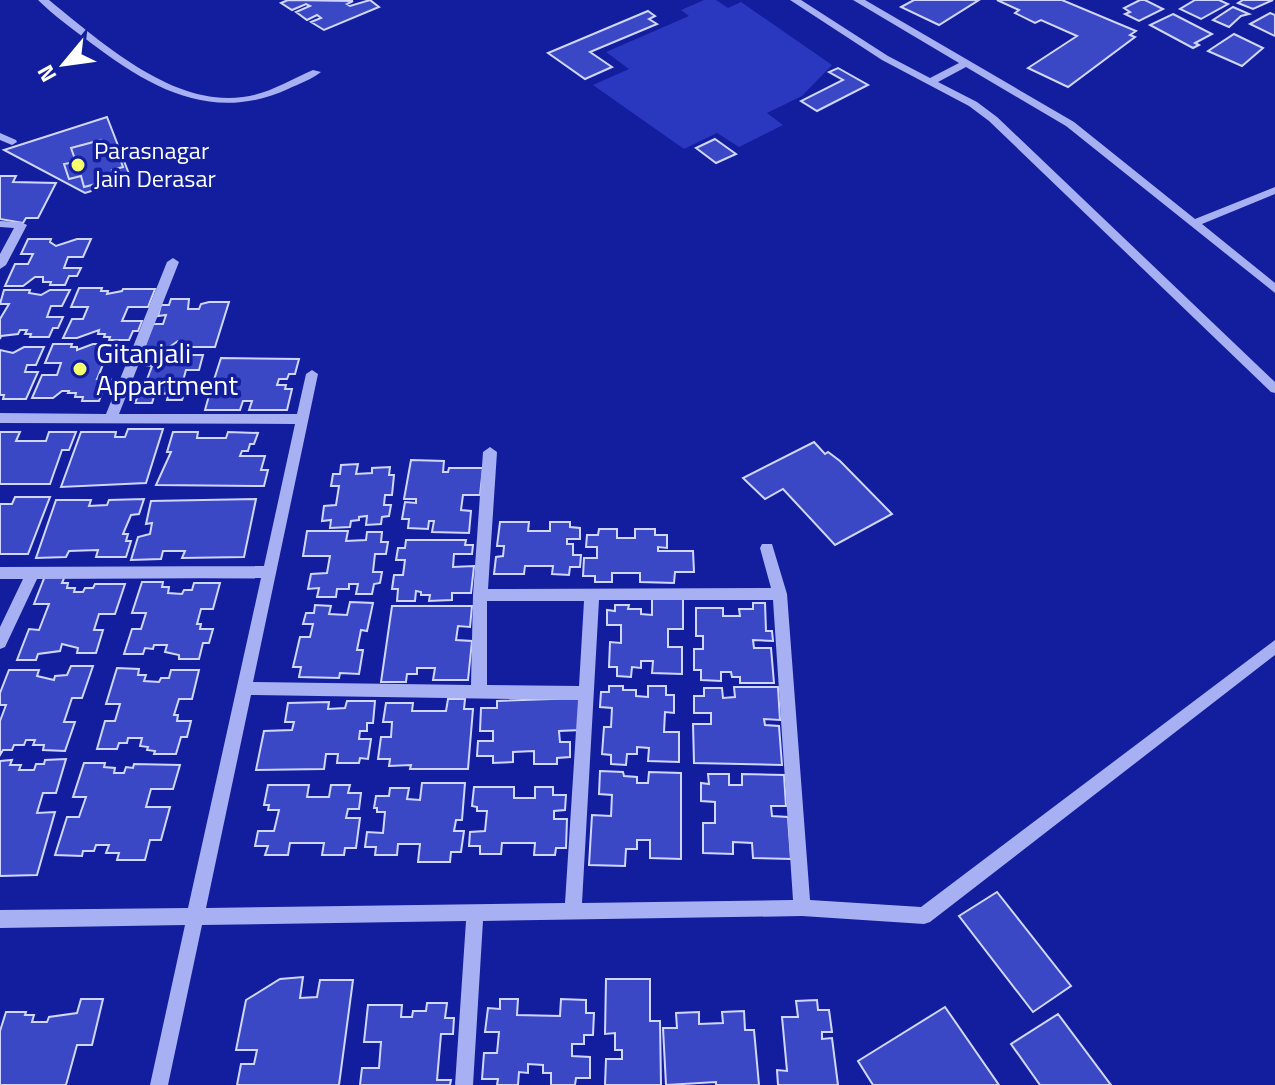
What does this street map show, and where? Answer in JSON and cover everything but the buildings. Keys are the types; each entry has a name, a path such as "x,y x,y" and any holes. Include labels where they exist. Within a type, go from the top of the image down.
{"street":[{"path":"43,0 83,33 170,90 202,101 238,101 273,91 316,72"},
{"path":"795,0 885,58 973,104 993,119 1275,389"},
{"path":"858,0 1070,124 1275,289"},
{"path":"931,81 966,63"},
{"path":"0,136 12,142"},
{"path":"1195,223 1275,190"},
{"path":"0,224 21,225 0,265"},
{"path":"111,418 173,262"},
{"path":"159,1085 312,374"},
{"path":"0,418 301,419"},
{"path":"479,691 480,595 490,452"},
{"path":"767,548 780,594 802,908"},
{"path":"0,643 33,572"},
{"path":"0,573 268,572"},
{"path":"573,912 592,594"},
{"path":"480,595 780,594"},
{"path":"0,919 802,908 924,916 1275,646"},
{"path":"243,688 586,693"},
{"path":"464,1085 475,913"}],"shaded area":[{"path":"704,0 716,0 728,8 741,2 832,65 802,96 767,113 783,125 739,147 717,133 684,149 593,85 629,69 606,52 689,16 681,10"}],"place":[{"name":"Parasnagar Jain Derasar","path":"78,165"},
{"name":"Gitanjali Appartment","path":"80,369"}]}
